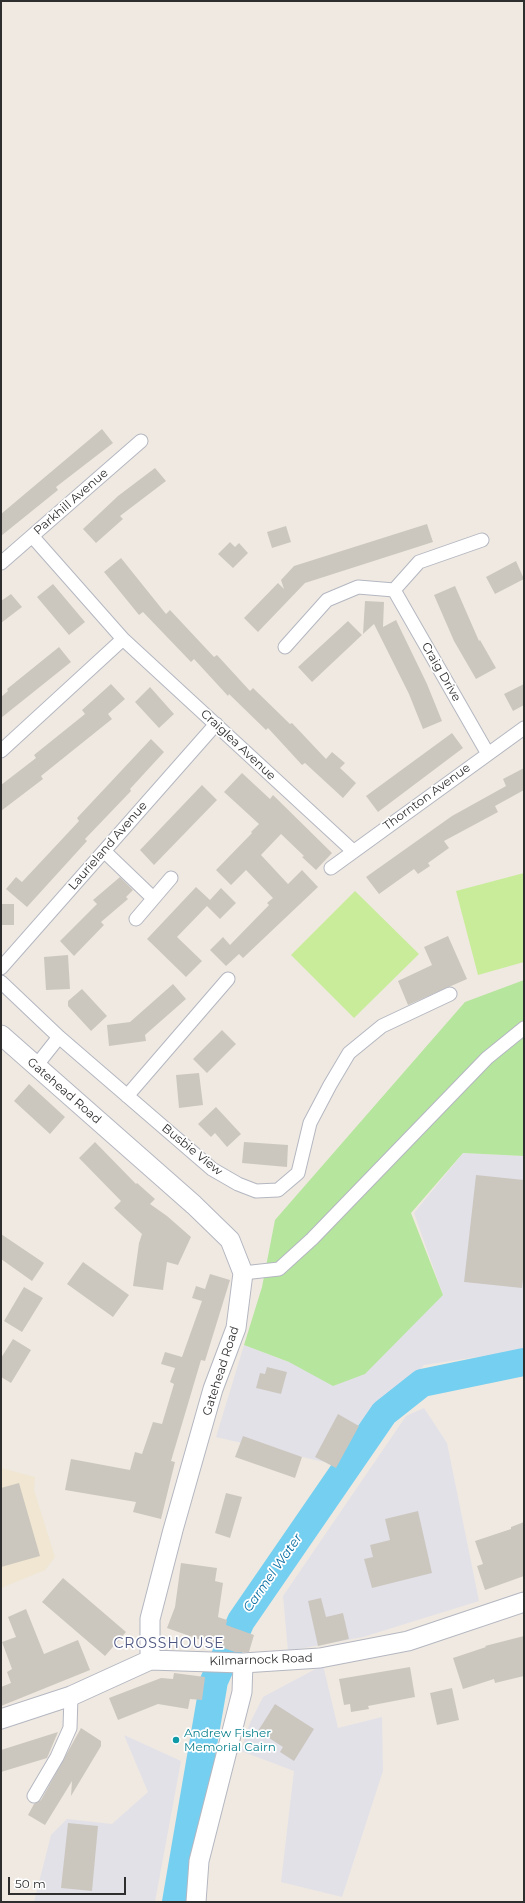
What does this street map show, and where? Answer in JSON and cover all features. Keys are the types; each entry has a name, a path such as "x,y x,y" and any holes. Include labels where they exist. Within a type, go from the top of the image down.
{"main road":[{"name":"Gatehead Road","path":"1,1035 194,1205 230,1240 243,1273 236,1328 211,1397 172,1530 150,1619 150,1660"},
{"name":"Kilmarnock Road","path":"1,1719 71,1696 150,1660 243,1663 320,1658 408,1640 524,1602"},
{"path":"196,1902 199,1861 242,1692 243,1663"}],"street":[{"name":"Parkhill Avenue","path":"1,563 141,441"},
{"name":"Craiglea Avenue","path":"32,536 123,639 353,851"},
{"path":"285,647 327,600 358,587 394,590 419,562 482,540"},
{"name":"Craig Drive","path":"394,590 488,754"},
{"path":"1,751 123,639"},
{"name":"Laurieland Avenue","path":"1,968 216,724"},
{"name":"Thornton Avenue","path":"331,868 524,728"},
{"path":"104,851 153,898"},
{"path":"136,919 171,878"},
{"path":"127,1096 228,979"},
{"name":"Busbie View","path":"1,982 59,1037 212,1170 238,1184 256,1191 278,1190 298,1173 310,1123 348,1053 382,1026 450,994"},
{"path":"243,1273 279,1268 312,1239 487,1058 524,1028"},
{"path":"36,1066 59,1037"},
{"path":"34,1796 57,1757 70,1728 71,1696"}],"shaded area":[{"path":"463,1153 524,1156 524,1350 424,1365 337,1465 216,1437 244,1345 289,1362 443,1295 414,1213"},
{"path":"424,1408 447,1443 479,1601 363,1637 288,1651 283,1596 406,1416"},
{"path":"1,1468 35,1477 34,1490 55,1557 45,1570 1,1588"},
{"path":"323,1665 338,1728 382,1717 383,1771 342,1897 281,1882 294,1771 241,1751 249,1725 263,1697"},
{"path":"124,1735 181,1761 155,1902 34,1902 51,1835 67,1819 112,1824 148,1792"}],"green space":[{"path":"524,873 524,962 478,975 456,891"},
{"path":"355,891 419,954 354,1018 291,955"},
{"path":"524,980 524,1156 463,1153 411,1213 443,1295 365,1374 333,1386 289,1362 244,1345 262,1287 275,1220 465,1002"}],"building":[{"path":"102,429 113,443 56,487 58,490 1,536 1,514"},
{"path":"155,468 166,481 120,516 123,519 96,543 83,529 118,496"},
{"path":"427,524 433,542 305,583 258,632 244,618 278,583 284,589 281,580 294,566"},
{"path":"286,526 291,542 272,548 267,532"},
{"path":"230,542 235,547 239,543 248,553 233,568 218,554"},
{"path":"121,558 166,614 170,610 214,657 217,655 250,691 253,688 290,724 292,723 326,759 332,752 345,763 340,768 356,783 343,798 305,763 302,765 268,728 266,730 229,694 228,696 194,659 191,662 143,612 139,615 104,572"},
{"path":"516,561 524,579 495,594 486,577"},
{"path":"53,584 85,622 69,635 37,597"},
{"path":"455,586 479,641 480,640 496,668 476,679 454,641 434,595"},
{"path":"11,594 22,607 1,623 1,601"},
{"path":"365,601 384,602 383,627 396,620 427,684 442,721 423,729 409,694 374,624 363,634"},
{"path":"348,621 362,635 312,682 298,667"},
{"path":"59,647 71,662 1,718 1,697 8,691 7,689"},
{"path":"111,684 125,699 108,714 112,719 41,776 43,779 1,811 1,785 36,758 34,755 85,714 82,710"},
{"path":"524,684 524,705 513,711 504,694"},
{"path":"150,687 174,714 159,728 135,702"},
{"path":"452,733 463,748 378,812 366,796"},
{"path":"151,739 164,752 130,789 131,791 85,839 87,841 27,907 6,889 16,877 22,882 79,821 77,818"},
{"path":"524,768 524,790 495,806 498,812 444,841 449,848 428,863 430,866 418,874 414,869 379,894 366,877 452,816 506,786 503,779"},
{"path":"242,773 270,799 273,795 332,853 316,870 281,834 261,855 288,884 302,870 318,887 243,958 239,954 226,966 210,950 223,937 230,945 269,905 267,903 273,898 246,870 231,885 216,870 259,824 224,792"},
{"path":"202,785 217,800 154,865 140,850"},
{"path":"120,877 133,890 126,897 128,899 101,922 104,925 74,956 60,941 97,904 93,900"},
{"path":"196,887 210,900 221,888 236,903 220,919 207,906 177,937 202,961 186,977 147,939"},
{"path":"1,904 14,904 14,925 1,925"},
{"path":"448,936 467,979 408,1005 398,981 432,965 424,947"},
{"path":"68,955 70,989 46,990 44,957"},
{"path":"173,984 186,999 145,1035 146,1041 109,1046 107,1025 130,1022"},
{"path":"82,989 107,1016 91,1031 68,1006 68,1001"},
{"path":"222,1030 236,1044 207,1073 193,1059"},
{"path":"199,1073 203,1105 179,1108 176,1075"},
{"path":"29,1084 65,1117 50,1134 14,1101"},
{"path":"216,1107 241,1134 227,1147 215,1133 211,1137 198,1124"},
{"path":"95,1142 136,1184 137,1183 155,1199 150,1204 167,1216 191,1237 178,1265 167,1262 163,1290 133,1286 139,1243 142,1234 114,1208 121,1201 79,1158"},
{"path":"244,1142 288,1145 287,1167 242,1163"},
{"path":"476,1175 524,1180 524,1271 522,1288 464,1282"},
{"path":"1,1234 44,1263 32,1281 1,1259"},
{"path":"83,1262 129,1295 113,1317 67,1284"},
{"path":"210,1274 230,1280 205,1361 201,1360 171,1461 175,1462 161,1519 133,1512 136,1502 65,1490 71,1459 130,1470 135,1452 142,1454 153,1422 162,1424 174,1384 170,1382 175,1368 161,1364 165,1352 182,1357 202,1301 192,1298 196,1286 205,1289"},
{"path":"24,1287 43,1298 22,1332 4,1321"},
{"path":"13,1339 31,1350 11,1383 1,1377 1,1358"},
{"path":"267,1367 287,1372 281,1394 256,1388 260,1373 265,1374"},
{"path":"338,1414 359,1426 336,1468 315,1457"},
{"path":"243,1436 302,1457 295,1478 235,1457"},
{"path":"19,1483 40,1556 1,1567 1,1488"},
{"path":"226,1493 242,1497 230,1538 215,1533"},
{"path":"418,1511 432,1573 372,1588 364,1559 373,1557 370,1545 390,1540 385,1519"},
{"path":"524,1522 524,1576 485,1590 477,1566 483,1564 475,1541 511,1529 511,1527"},
{"path":"181,1563 217,1568 215,1581 223,1583 218,1617 227,1620 226,1625 254,1635 249,1652 235,1652 167,1628 175,1607"},
{"path":"63,1578 126,1632 105,1656 42,1602"},
{"path":"321,1598 326,1617 343,1613 349,1639 318,1646 308,1601"},
{"path":"26,1609 44,1654 78,1640 90,1670 1,1706 1,1687 11,1683 7,1672 12,1669 2,1642 16,1637 8,1617"},
{"path":"524,1636 524,1676 495,1683 494,1679 463,1689 453,1658 486,1647 485,1646"},
{"path":"410,1667 415,1697 368,1706 369,1709 351,1712 350,1704 344,1705 339,1679"},
{"path":"174,1673 205,1677 202,1700 190,1699 188,1709 158,1704 118,1720 109,1698 161,1678 173,1679"},
{"path":"452,1688 459,1720 437,1725 430,1693"},
{"path":"275,1704 314,1729 294,1761 280,1752 283,1747 258,1731"},
{"path":"81,1728 101,1741 101,1746 71,1796 72,1781 45,1825 28,1815 34,1804 41,1800"},
{"path":"58,1732 47,1758 1,1772 1,1750"},
{"path":"68,1823 98,1826 92,1891 61,1888"}],"waterway":[{"name":"Carmel Water","path":"176,1902 214,1681 241,1621 384,1413 422,1383 524,1362"}],"place":[{"name":"Andrew Fisher Memorial Cairn","path":"176,1740"}],"district":[{"name":"CROSSHOUSE","path":"169,1644"}]}
